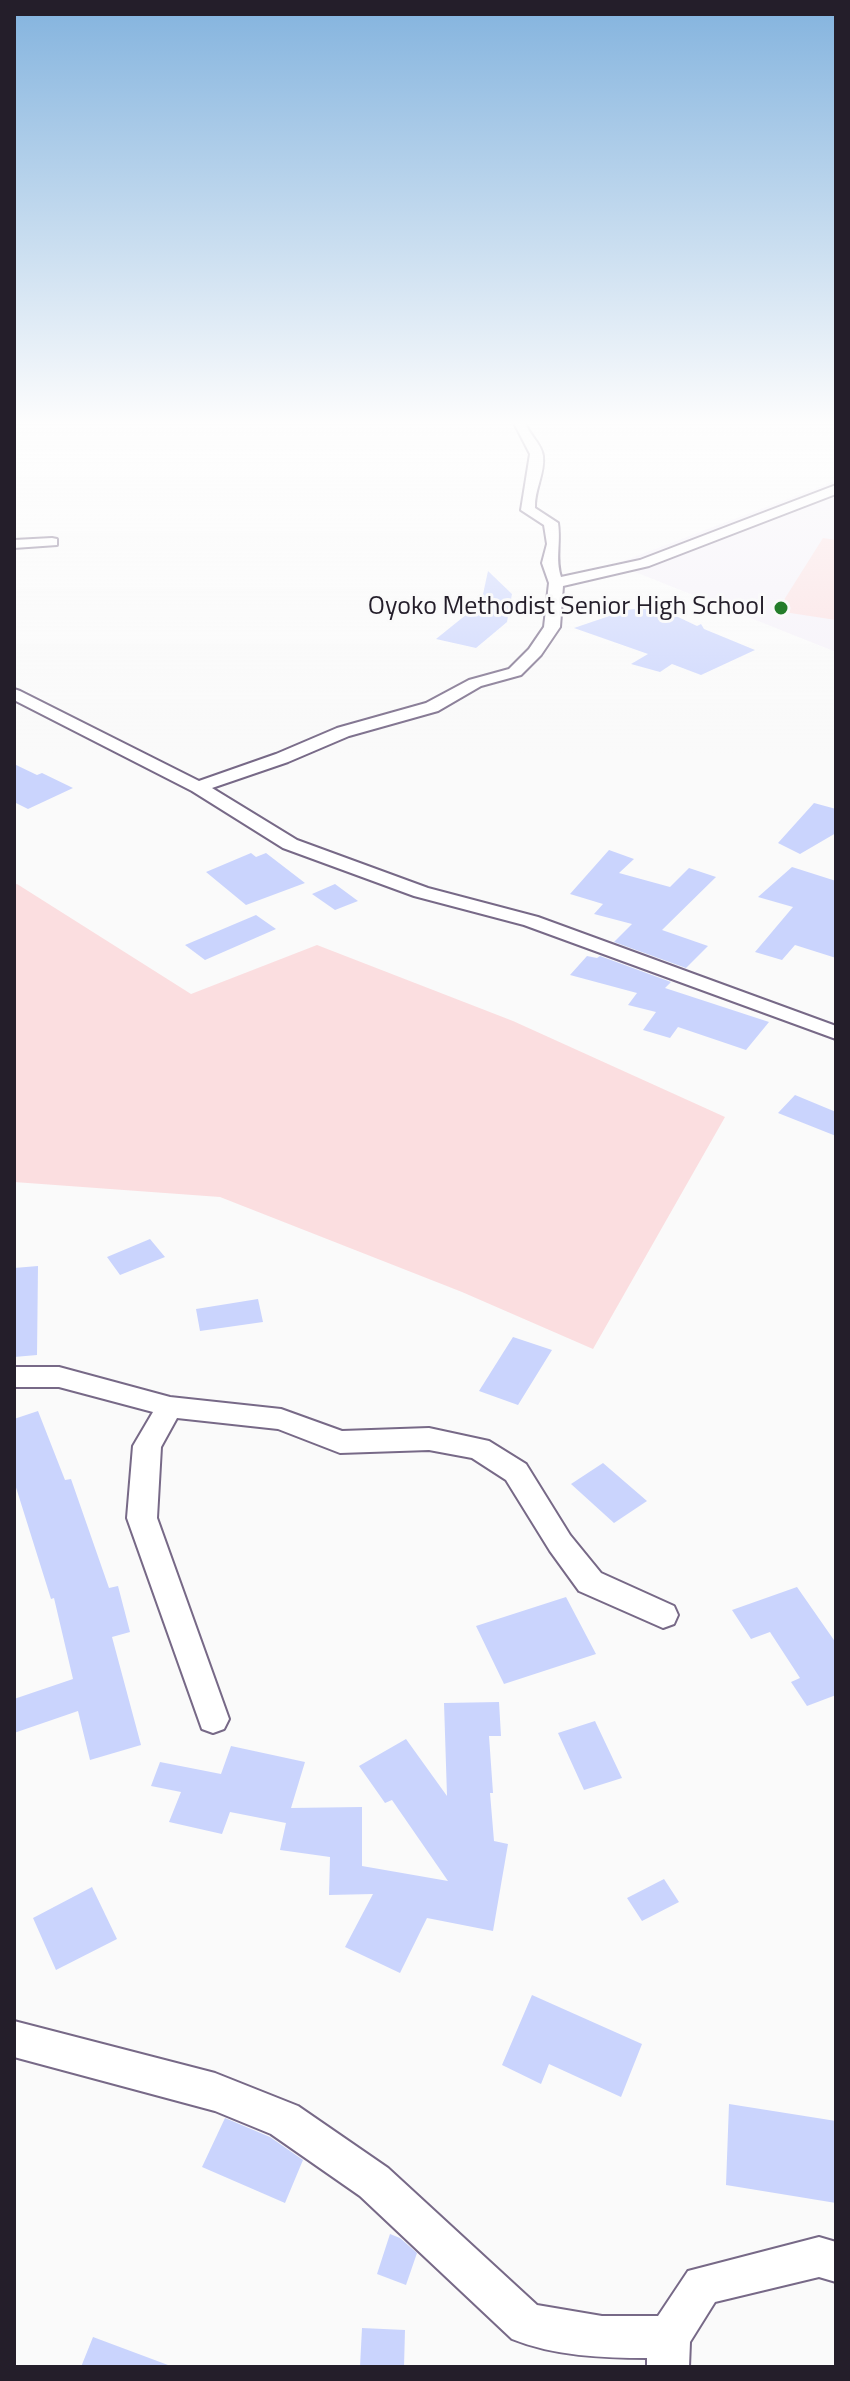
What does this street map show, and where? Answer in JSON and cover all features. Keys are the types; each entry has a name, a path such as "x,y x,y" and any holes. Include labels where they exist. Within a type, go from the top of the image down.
{"street":[{"path":"198,787 282,758 343,732 419,711 475,683 515,672 535,652 552,627 556,583 549,563 554,544 552,532"},
{"path":"556,583 644,563 724,532"},
{"path":"14,544 52,542"},
{"path":"14,694 198,787 290,844 421,892 531,921 836,1033"},
{"path":"14,1377 59,1377 170,1407 281,1419 340,1442 429,1439 479,1449 516,1472 560,1543 590,1582 663,1615"},
{"path":"170,1407 147,1446 142,1518 213,1719"},
{"path":"14,2039 215,2092 284,2120 374,2182 527,2324 669,2352 702,2285 819,2257 836,2262"}],"shaded area":[{"name":"Oyoko Methodist Senior High School","path":"699,532 836,532 836,652 615,564"},
{"path":"823,538 836,540 836,620 777,611"},
{"path":"17,884 191,994 317,945 513,1021 725,1117 593,1349 462,1292 220,1197 14,1182 14,885"}],"building":[{"path":"488,571 512,594 507,622 476,648 436,639 467,614 468,607 480,608"},
{"path":"655,606 755,650 701,675 672,664 660,672 631,664 648,654 574,628 627,610"},
{"path":"14,764 73,788 28,809 14,802"},
{"path":"814,803 836,809 836,833 800,854 778,843"},
{"path":"609,850 634,859 619,873 670,887 689,868 716,877 662,930 708,946 686,968 614,942 632,924 594,914 603,904 570,894"},
{"path":"251,853 256,857 266,853 305,883 246,905 206,872"},
{"path":"792,867 836,881 836,958 795,945 782,960 755,952 793,907 758,897"},
{"path":"335,884 358,901 335,910 312,894"},
{"path":"256,915 276,929 205,960 185,945"},
{"path":"587,956 600,956 671,982 665,988 769,1022 746,1050 678,1027 670,1038 643,1030 656,1012 628,1005 637,993 570,975"},
{"path":"795,1095 836,1112 836,1136 778,1113"},
{"path":"150,1239 165,1257 120,1275 107,1257"},
{"path":"38,1266 37,1355 14,1357 14,1268"},
{"path":"258,1299 263,1322 200,1331 196,1309"},
{"path":"513,1337 552,1350 518,1405 479,1391"},
{"path":"38,1411 65,1480 71,1479 109,1588 118,1586 130,1632 112,1637 141,1745 90,1760 78,1711 14,1733 14,1699 73,1679 54,1598 51,1599 14,1481 14,1419"},
{"path":"603,1463 647,1501 614,1523 571,1484"},
{"path":"797,1587 836,1643 836,1695 807,1706 791,1682 800,1678 770,1632 751,1639 732,1610"},
{"path":"566,1597 596,1654 504,1684 476,1626"},
{"path":"499,1702 501,1736 489,1736 493,1793 490,1793 494,1841 508,1844 493,1931 427,1918 400,1973 345,1947 373,1894 329,1895 330,1857 280,1850 286,1823 230,1812 222,1834 169,1822 181,1792 151,1786 160,1762 221,1774 231,1746 305,1762 291,1808 362,1807 362,1866 448,1881 392,1800 385,1803 359,1766 406,1739 447,1796 444,1703"},
{"path":"595,1721 622,1778 584,1790 558,1733"},
{"path":"664,1879 679,1902 642,1921 627,1898"},
{"path":"92,1887 117,1939 56,1970 33,1918"},
{"path":"532,1995 642,2044 621,2097 549,2064 541,2084 502,2065"},
{"path":"729,2104 836,2121 836,2203 726,2185"},
{"path":"225,2118 270,2137 303,2160 285,2203 202,2167"},
{"path":"390,2234 400,2238 417,2253 406,2285 377,2274"},
{"path":"362,2328 405,2330 404,2367 360,2367"},
{"path":"93,2337 168,2365 81,2367"}],"place":[{"name":"Oyoko Methodist Senior High School","path":"781,608"}]}
